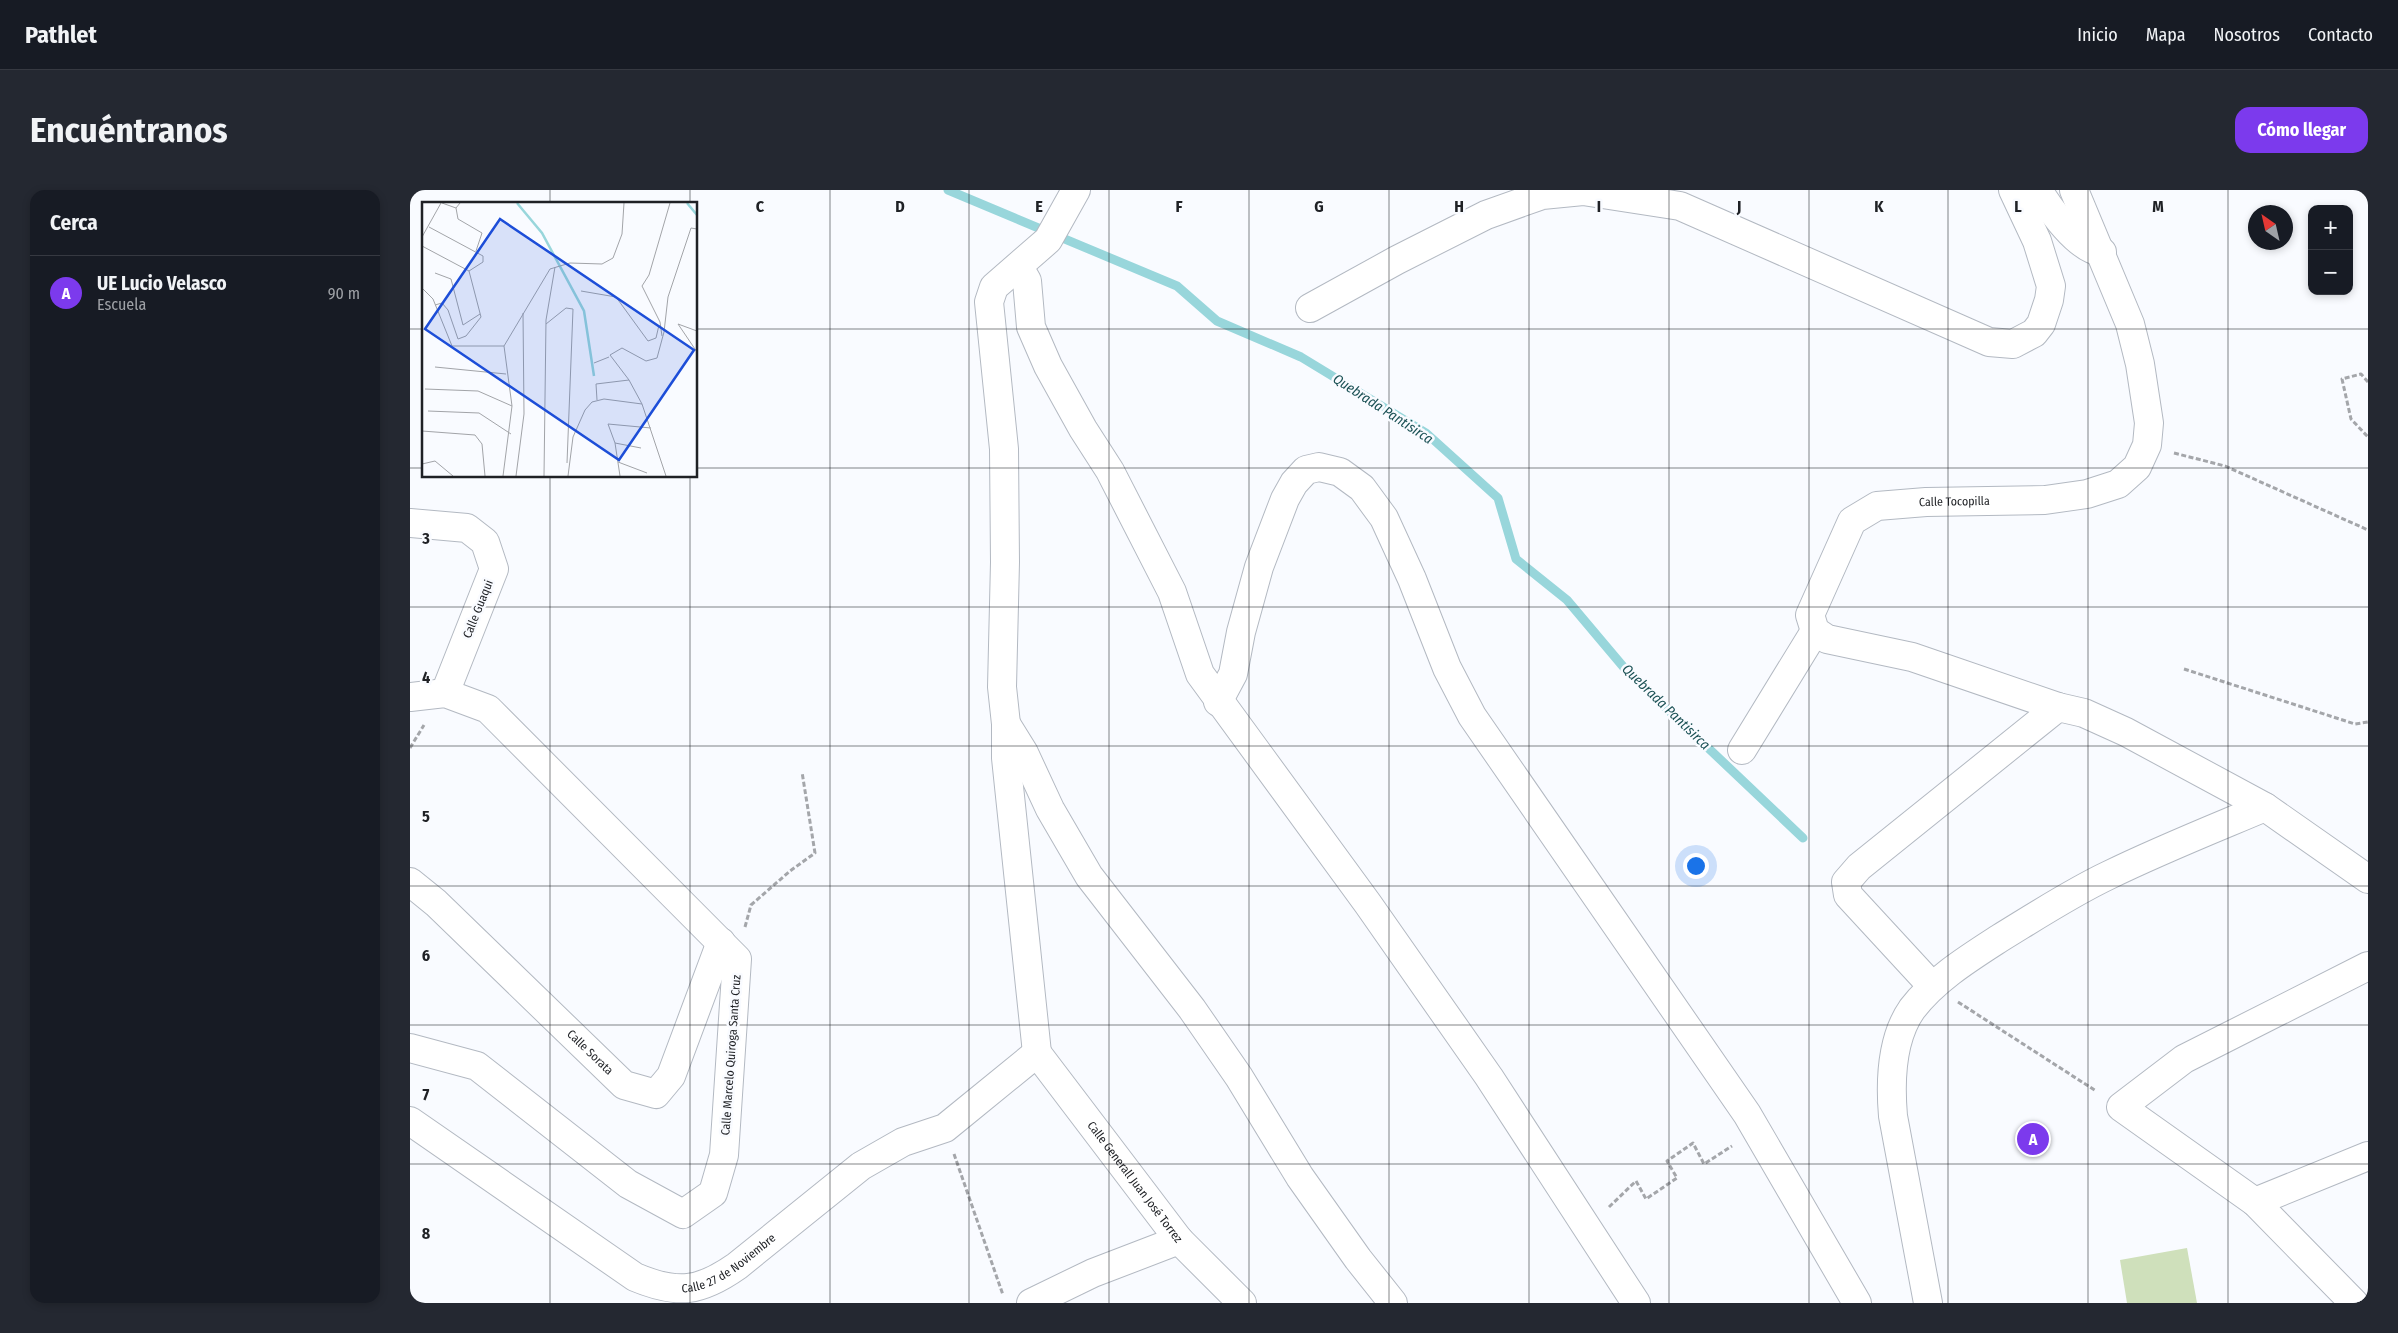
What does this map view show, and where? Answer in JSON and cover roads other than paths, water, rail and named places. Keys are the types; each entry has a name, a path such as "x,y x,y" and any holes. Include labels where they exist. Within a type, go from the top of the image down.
{"street":[{"path":"1037,1054 1006,758 1006,724 1002,687 1005,562 1004,449 989,302 994,287 1020,267 1048,240 1076,190"},
{"path":"1310,308 1397,260 1486,215 1542,195 1583,191 1680,206 1989,342 2013,344 2034,333 2041,324 2051,286 2037,241 2013,190"},
{"path":"2038,190 2051,210 2072,233 2094,252 2102,252"},
{"name":"Calle Tocopilla","path":"1815,631 1810,614 1852,521 1862,513 1877,506 1926,502 2045,500 2087,494 2118,484 2137,467 2147,446 2148,406 2140,364 2130,324 2102,252 2074,190"},
{"path":"1020,267 1027,281 1031,327 1048,366 1083,429 1110,471 1172,592 1200,674 1218,702 1368,904 1489,1077 1636,1303"},
{"path":"1218,702 1233,674 1241,632 1259,567 1284,500 1294,483 1306,470 1319,467 1340,472 1362,488 1384,518 1412,579 1447,668 1472,716 1747,1114 1857,1303"},
{"name":"Calle Guaqui","path":"410,524 466,528 485,542 494,569 445,693"},
{"path":"1742,750 1815,631 1827,639 1912,657 2058,707 2084,713 2126,732 2266,807 2368,879"},
{"path":"410,697 445,693 488,709 729,951"},
{"path":"1932,986 1848,895 1846,882 1859,867 2058,707"},
{"path":"1006,724 1024,753 1050,809 1089,876 1192,1009 1239,1076 1300,1176 1358,1260 1393,1303"},
{"path":"1928,1303 1893,1116 1891,1089 1895,1057 1902,1028 1912,1010 1932,986 1974,954 2023,923 2108,875 2266,807"},
{"name":"Calle Sorata","path":"410,882 436,903 624,1085 656,1094 671,1076 729,951"},
{"name":"Calle Marcelo Quiroga Santa Cruz","path":"410,1048 477,1066 628,1184 683,1214 714,1193 724,1155 729,951"},
{"path":"2354,1303 2255,1202 2121,1107 2184,1059 2368,966"},
{"name":"Calle 27 de Noviembre","path":"410,1121 635,1277 656,1286 694,1289 718,1279 770,1241 861,1166 903,1142 945,1128 1037,1054"},
{"name":"Calle Generall Juan José Torrez","path":"1037,1054 1179,1240 1242,1303"},
{"path":"2255,1202 2368,1156"},
{"path":"1031,1303 1093,1273 1179,1240"}],"waterway":[{"name":"Quebrada Pantisirca","path":"948,190 1177,286 1217,321 1301,357 1426,433 1498,498 1516,559 1567,600 1626,670 1803,838"}],"place":[{"name":"UE Lucio Velasco","path":"2033,1139"}]}
